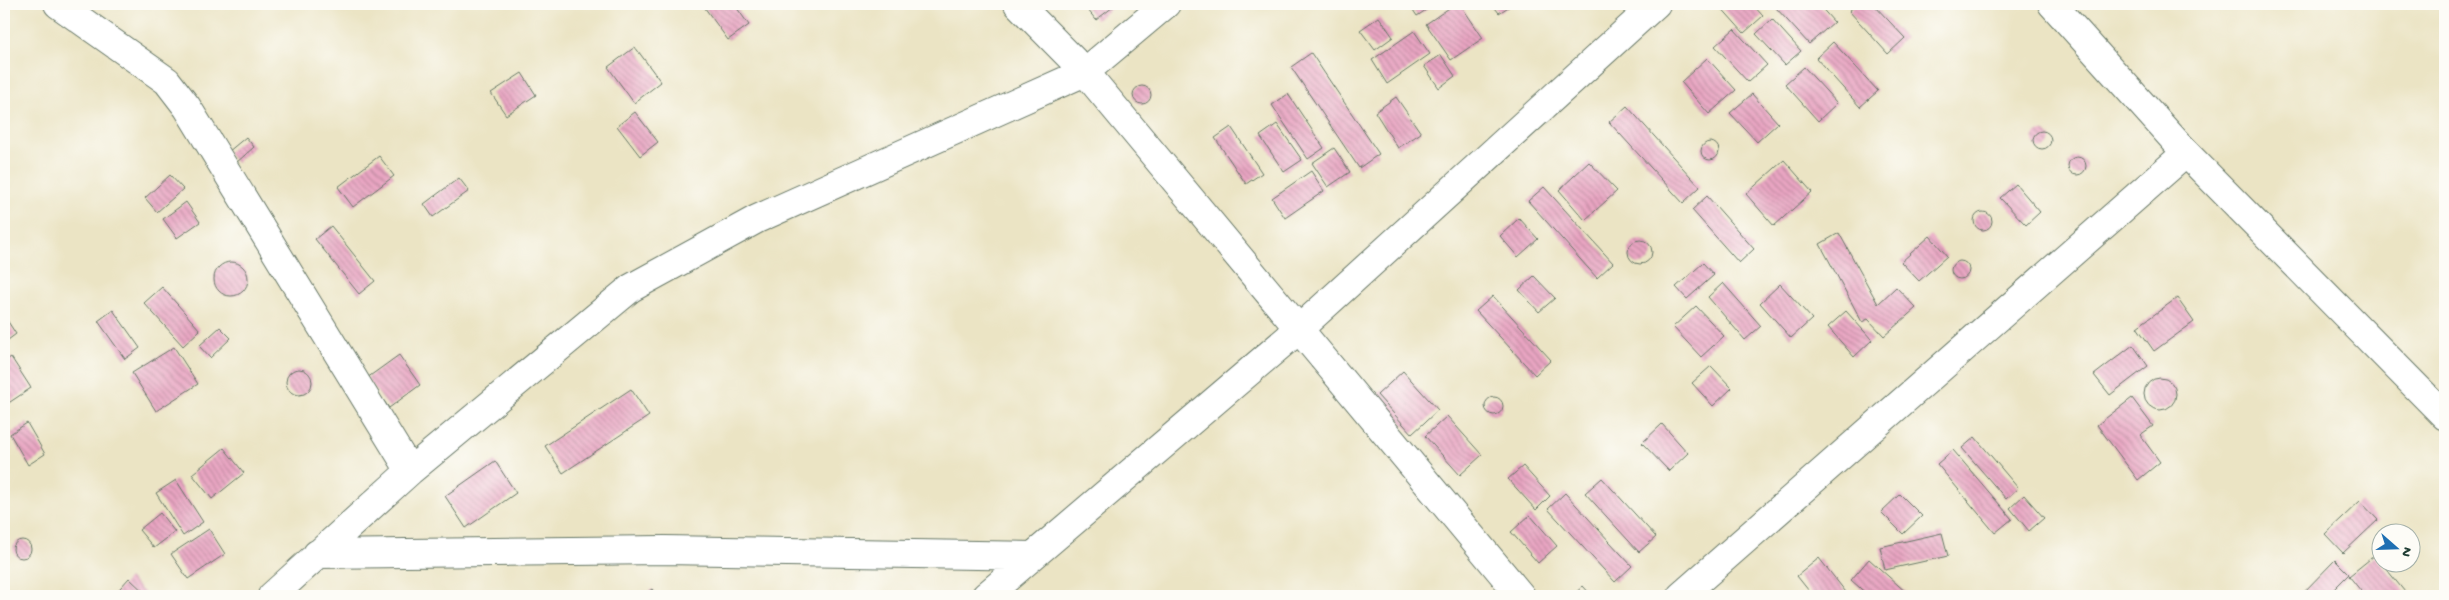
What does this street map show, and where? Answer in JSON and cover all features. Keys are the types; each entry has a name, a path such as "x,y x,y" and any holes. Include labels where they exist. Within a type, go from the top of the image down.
{"street":[{"path":"58,4 166,81 186,107 410,471"},
{"path":"1018,4 1085,72 1520,596"},
{"path":"272,596 410,471 631,288 757,220 1085,72 1166,4"},
{"path":"986,596 1298,330 1656,4"},
{"path":"2052,4 2186,153 2445,416"},
{"path":"1681,596 2186,153"},
{"path":"317,554 664,550 1033,556"}],"building":[{"path":"702,4 734,4 749,25 728,40"},
{"path":"1083,4 1117,4 1096,20"},
{"path":"1409,4 1435,4 1417,16"},
{"path":"1455,4 1460,4 1483,38 1451,60 1426,24"},
{"path":"1492,4 1513,4 1499,13"},
{"path":"1718,4 1752,4 1763,16 1744,33"},
{"path":"1780,4 1818,4 1834,22 1809,44 1776,8"},
{"path":"1857,4 1873,4 1905,38 1888,54 1849,11"},
{"path":"1379,17 1393,37 1375,50 1360,30"},
{"path":"1772,19 1801,51 1785,65 1756,34"},
{"path":"1734,29 1767,65 1748,82 1715,46"},
{"path":"1414,31 1430,54 1387,84 1372,60"},
{"path":"1833,42 1878,91 1860,107 1816,58"},
{"path":"635,47 661,82 634,103 608,67"},
{"path":"1311,53 1379,154 1359,168 1291,67"},
{"path":"1441,55 1455,76 1439,88 1424,66"},
{"path":"1707,58 1736,90 1709,114 1681,82"},
{"path":"1804,67 1837,103 1818,121 1785,84"},
{"path":"522,73 536,95 506,115 491,93"},
{"path":"1142,86 1148,89 1151,95 1148,101 1142,104 1136,101 1133,95 1136,89"},
{"path":"1288,94 1324,148 1308,159 1272,105"},
{"path":"1752,94 1778,123 1757,142 1730,113"},
{"path":"1396,97 1421,133 1398,148 1375,112"},
{"path":"1627,106 1700,187 1683,203 1609,122"},
{"path":"635,112 658,142 640,156 617,126"},
{"path":"1277,124 1302,160 1284,172 1260,136"},
{"path":"1231,127 1262,173 1246,184 1215,138"},
{"path":"2042,131 2048,134 2051,140 2048,146 2042,149 2036,146 2033,140 2036,134"},
{"path":"246,137 254,147 236,163 228,152"},
{"path":"1710,142 1716,145 1719,151 1716,157 1710,160 1704,157 1701,151 1704,145"},
{"path":"1334,148 1350,172 1328,187 1312,163"},
{"path":"379,156 394,176 353,207 338,187"},
{"path":"2077,157 2083,160 2086,166 2083,172 2077,175 2071,172 2068,166 2071,160"},
{"path":"1784,160 1812,192 1774,226 1746,194"},
{"path":"1589,162 1617,191 1585,220 1559,190"},
{"path":"1311,171 1324,191 1285,218 1272,198"},
{"path":"170,175 183,189 157,212 145,198"},
{"path":"459,178 469,191 433,217 424,204"},
{"path":"2016,184 2040,212 2026,225 2000,198"},
{"path":"1544,187 1613,263 1597,278 1528,201"},
{"path":"1707,196 1754,249 1739,263 1692,210"},
{"path":"186,202 200,222 177,238 163,219"},
{"path":"1983,212 1989,215 1992,221 1989,227 1983,230 1977,227 1974,221 1977,215"},
{"path":"1519,218 1538,239 1518,257 1500,236"},
{"path":"331,226 375,281 359,294 315,239"},
{"path":"1839,233 1878,304 1896,287 1916,308 1884,336 1868,319 1862,322 1820,244"},
{"path":"1930,236 1947,256 1919,281 1901,262"},
{"path":"1640,240 1649,243 1652,252 1649,261 1640,264 1631,261 1628,252 1631,243"},
{"path":"1960,261 1966,264 1969,270 1966,276 1960,279 1954,276 1951,270 1954,264"},
{"path":"231,262 238,263 243,267 247,272 247,286 243,291 238,295 231,296 224,295 219,291 215,286 214,279 215,272 219,267 224,263"},
{"path":"1703,263 1714,275 1687,299 1676,287"},
{"path":"1534,276 1555,298 1539,312 1519,290"},
{"path":"1723,283 1761,326 1745,340 1708,297"},
{"path":"1780,284 1812,319 1791,338 1760,303"},
{"path":"162,287 200,330 183,346 144,303"},
{"path":"1493,296 1551,360 1535,375 1476,311"},
{"path":"2177,298 2194,322 2154,351 2137,327"},
{"path":"1696,306 1724,336 1701,357 1673,327"},
{"path":"113,310 140,348 125,359 98,321"},
{"path":"1846,311 1872,340 1854,357 1828,327"},
{"path":"4,318 16,334 4,343"},
{"path":"220,327 231,338 210,358 199,346"},
{"path":"2133,345 2148,366 2110,395 2094,375"},
{"path":"174,347 198,384 156,411 132,373"},
{"path":"399,355 420,385 389,408 367,378"},
{"path":"11,357 31,388 4,406 4,362"},
{"path":"1711,366 1732,388 1713,406 1692,383"},
{"path":"299,369 308,373 312,382 308,391 299,395 290,391 286,382 290,373"},
{"path":"1403,371 1438,410 1412,434 1377,395"},
{"path":"2160,378 2172,382 2176,394 2172,406 2160,410 2148,406 2144,394 2148,382"},
{"path":"631,389 649,416 563,473 545,446"},
{"path":"1494,397 1500,400 1503,406 1500,412 1494,415 1488,412 1485,406 1488,400"},
{"path":"2132,398 2153,426 2140,435 2160,462 2138,480 2097,425"},
{"path":"1447,416 1482,455 1460,475 1425,436"},
{"path":"27,423 45,454 28,465 10,434"},
{"path":"1662,424 1688,453 1669,471 1642,443"},
{"path":"1975,437 2018,488 2006,499 1962,448"},
{"path":"224,448 244,473 212,499 192,474"},
{"path":"1953,450 2012,519 1995,533 1937,464"},
{"path":"495,461 516,493 466,528 445,496"},
{"path":"1523,466 1550,496 1536,510 1508,479"},
{"path":"1602,478 1656,537 1639,552 1585,493"},
{"path":"176,480 203,522 183,536 156,493"},
{"path":"1565,493 1632,566 1615,582 1548,509"},
{"path":"1900,494 1922,516 1903,534 1881,512"},
{"path":"2024,495 2044,518 2029,531 2010,508"},
{"path":"2360,501 2378,520 2372,522 2372,526 2343,553 2325,534"},
{"path":"160,513 175,532 154,548 139,530"},
{"path":"1530,515 1557,546 1538,563 1511,532"},
{"path":"209,529 225,554 188,579 171,554"},
{"path":"1942,533 1948,556 1885,570 1880,547"},
{"path":"18,540 26,540 31,545 29,556 18,558 13,553 13,545"},
{"path":"2372,557 2372,572 2389,572 2405,592 2399,596 2365,596 2349,576"},
{"path":"1819,558 1849,596 1813,596 1797,576"},
{"path":"1869,559 1908,594 1906,596 1869,596 1851,580"},
{"path":"2335,560 2349,574 2327,596 2300,596"},
{"path":"129,578 148,596 113,596"},
{"path":"1583,586 1592,596 1572,596"},
{"path":"652,589 657,596 643,596"}]}
